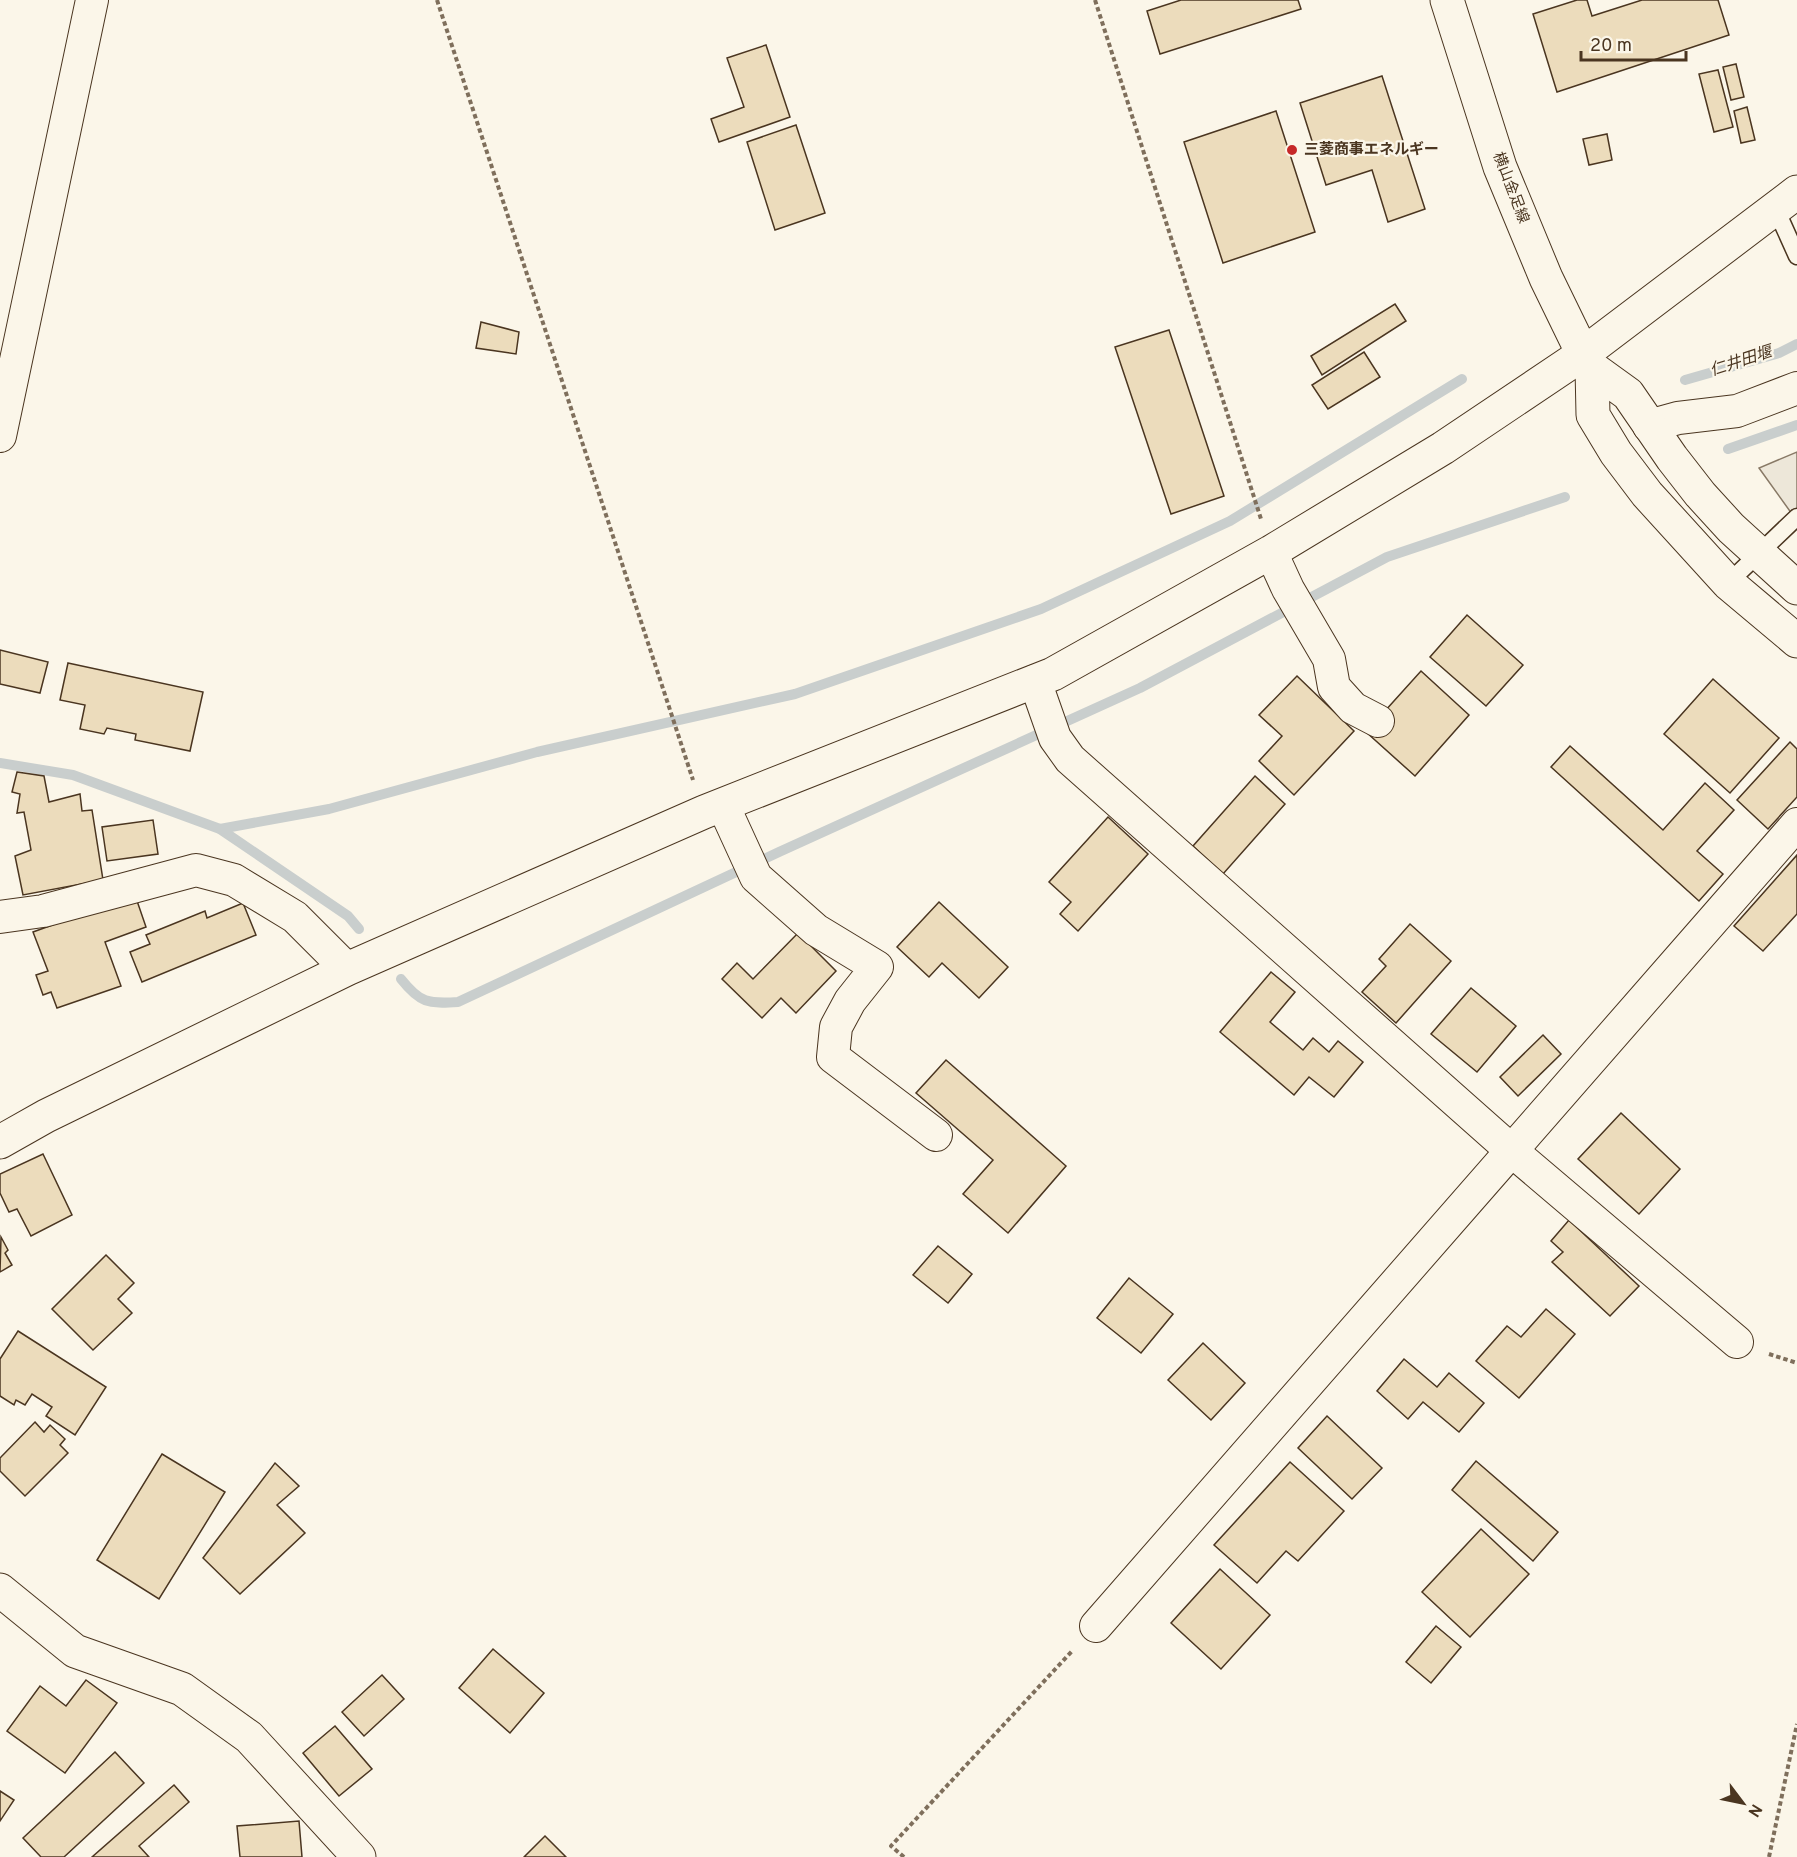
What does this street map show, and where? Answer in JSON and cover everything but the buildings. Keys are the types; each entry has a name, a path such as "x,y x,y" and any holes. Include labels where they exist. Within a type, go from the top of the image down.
{"street":[{"path":"0,436 92,0"},
{"name":"横山金足線","path":"1447,0 1500,167 1546,278 1588,361 1593,415 1616,453 1647,495 1728,583 1797,641"},
{"path":"1737,1342 1512,1150 1070,759 1044,710 1053,674 1271,552 1588,361 1786,199"},
{"name":"横山金足線","path":"1588,361 1628,394 1700,494 1759,555 1797,588"},
{"path":"1649,426 1678,418 1737,411 1797,388"},
{"path":"1271,552 1288,589 1329,659 1334,687 1353,708 1378,721"},
{"path":"0,1142 46,1116 347,969 713,808 1044,710"},
{"path":"713,808 739,842 756,877 816,930 877,967 850,1001 836,1027 833,1057 936,1135"},
{"path":"1096,1626 1797,824"},
{"path":"0,917 43,911 196,870 234,880 295,917 347,969"},
{"path":"0,1590 75,1651 182,1689 249,1737 359,1857"}],"lane":[{"path":"1786,199 1797,256"},
{"path":"1728,583 1797,517"}],"path":[{"path":"436,0 668,706 679,736 713,808"},
{"path":"1095,0 1271,552"},
{"path":"904,1857 891,1846 1096,1626"},
{"path":"1769,1857 1797,1724"}],"shaded area":[{"path":"1797,452 1797,521 1759,468"}],"waterway":[{"name":"仁井田堰","path":"1685,380 1779,353 1797,344"},
{"path":"220,829 329,809 537,752 795,694 1041,609 1230,521 1462,379"},
{"path":"1728,449 1797,425"},
{"path":"401,979 414,993 425,1000 439,1003 458,1002 779,852 1140,688 1387,557 1565,497"},
{"path":"0,763 73,775 220,829 348,916 359,929"}],"place":[{"name":"三菱商事エネルギー","path":"1292,150"}]}
